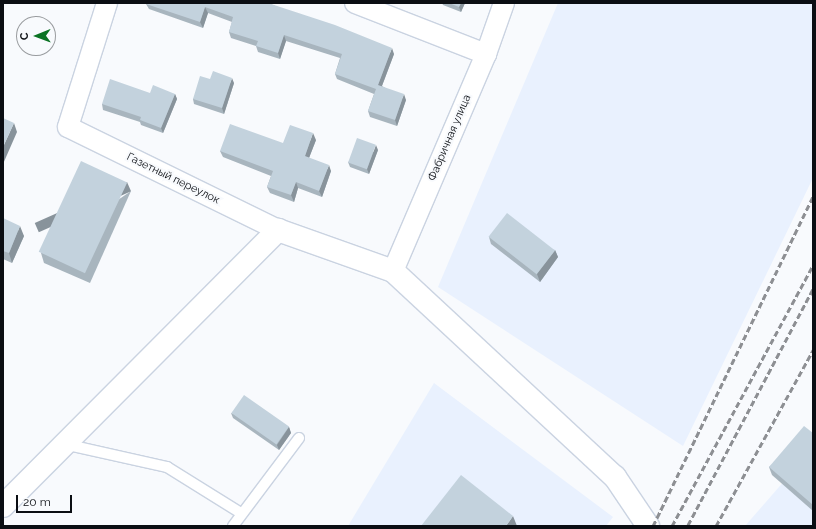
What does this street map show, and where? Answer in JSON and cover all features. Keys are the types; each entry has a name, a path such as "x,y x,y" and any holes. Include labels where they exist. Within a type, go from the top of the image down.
{"street":[{"name":"Газетный переулок","path":"107,3 68,127 278,230"},
{"path":"355,3 486,54"},
{"name":"Фабричная улица","path":"393,271 486,54 504,3"},
{"path":"3,506 62,443 278,230 393,271 615,476 648,526"}],"lane":[{"path":"233,526 241,513 299,438"},
{"path":"62,443 167,467 241,513"}],"shaded area":[{"path":"558,3 813,3 813,178 683,446 438,287"},
{"path":"434,383 613,517 606,526 348,526"},
{"path":"813,448 813,526 745,526"}],"building":[{"path":"268,3 335,25 392,48 378,85 404,94 395,120 368,111 376,89 335,74 342,54 284,35 278,53 256,46 258,41 229,32 233,17 205,7 200,22 146,4"},
{"path":"449,3 461,3 459,7"},
{"path":"213,71 232,78 222,108 193,99 200,76 210,79"},
{"path":"110,79 150,93 153,85 175,94 161,128 140,120 141,117 102,104"},
{"path":"3,118 14,123 3,147"},
{"path":"230,124 283,143 290,125 313,133 305,156 329,165 319,191 296,182 291,195 267,187 273,171 220,151"},
{"path":"357,138 376,145 367,169 348,162"},
{"path":"81,161 127,183 85,273 39,252"},
{"path":"507,213 555,251 537,274 489,237"},
{"path":"3,218 20,226 9,253 3,251"},
{"path":"244,395 289,427 276,445 231,413"},
{"path":"804,426 813,433 813,505 769,467"},
{"path":"461,475 513,516 506,526 421,526"}],"railway":[{"path":"653,526 813,197"},
{"path":"672,526 813,265"},
{"path":"688,525 813,289"},
{"path":"716,526 813,350"}]}
